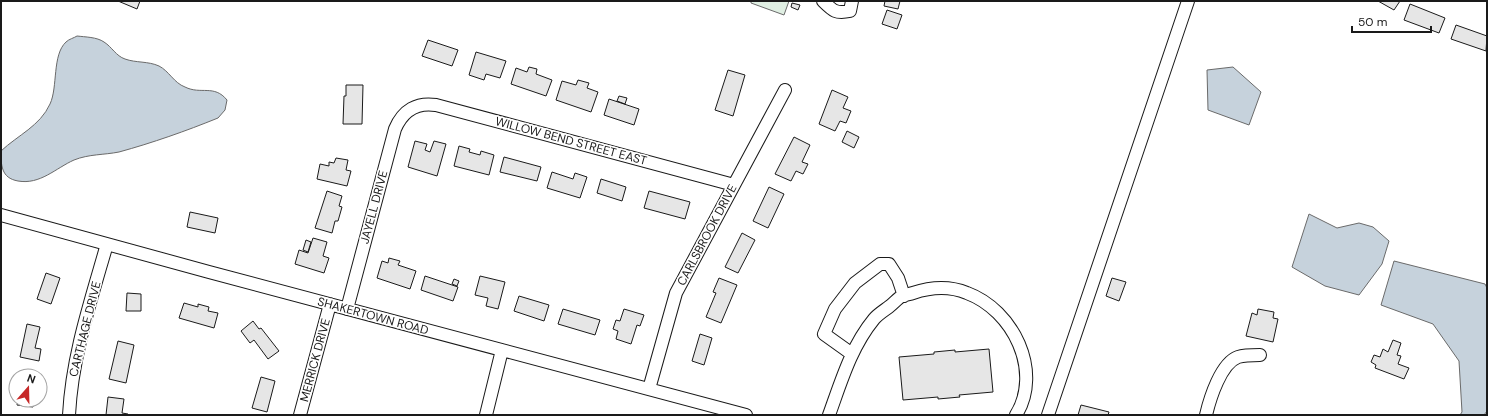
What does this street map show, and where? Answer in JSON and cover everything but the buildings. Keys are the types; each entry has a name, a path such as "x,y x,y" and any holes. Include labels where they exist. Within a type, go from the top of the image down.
{"street":[{"path":"823,1 829,8 840,13 850,11 852,1"},
{"path":"1048,415 1188,1"},
{"name":"CARLSBROOK DRIVE","path":"649,389 676,293 785,90"},
{"name":"WILLOW BEND STREET EAST","path":"409,110 422,104 436,105 734,185"},
{"name":"JAYELL DRIVE","path":"347,309 396,128 401,118 409,110"},
{"name":"SHAKERTOWN ROAD","path":"1,215 649,389 712,411 746,415"},
{"name":"CARTHAGE DRIVE","path":"69,415 78,350 107,244"},
{"path":"852,354 824,334 835,309 855,283 880,264 889,264 898,278 904,296"},
{"path":"829,415 852,354 875,318 904,296 925,289 948,288 967,293 984,301 1010,327 1020,347 1026,368 1026,386 1019,410 1016,415"},
{"name":"MERRICK DRIVE","path":"300,415 330,304"},
{"path":"486,415 502,350"},
{"path":"1206,415 1209,402 1222,370 1238,357 1260,355"}],"green space":[{"path":"751,1 789,1 784,15 751,3"}],"shaded area":[{"path":"77,36 101,40 119,56 125,59 151,63 159,66 178,83 185,87 196,90 217,92 227,100 225,110 218,118 156,141 119,152 74,160 34,181 18,181 8,177 3,170 1,151 35,124 46,112 54,89 59,55 67,41"},
{"path":"1233,67 1261,92 1249,125 1208,110 1207,70"},
{"path":"1309,214 1337,228 1359,223 1373,227 1389,241 1382,264 1359,295 1325,286 1292,267"},
{"path":"1394,261 1485,284 1487,288 1487,411 1484,415 1460,415 1462,412 1459,361 1433,324 1381,305"}]}
